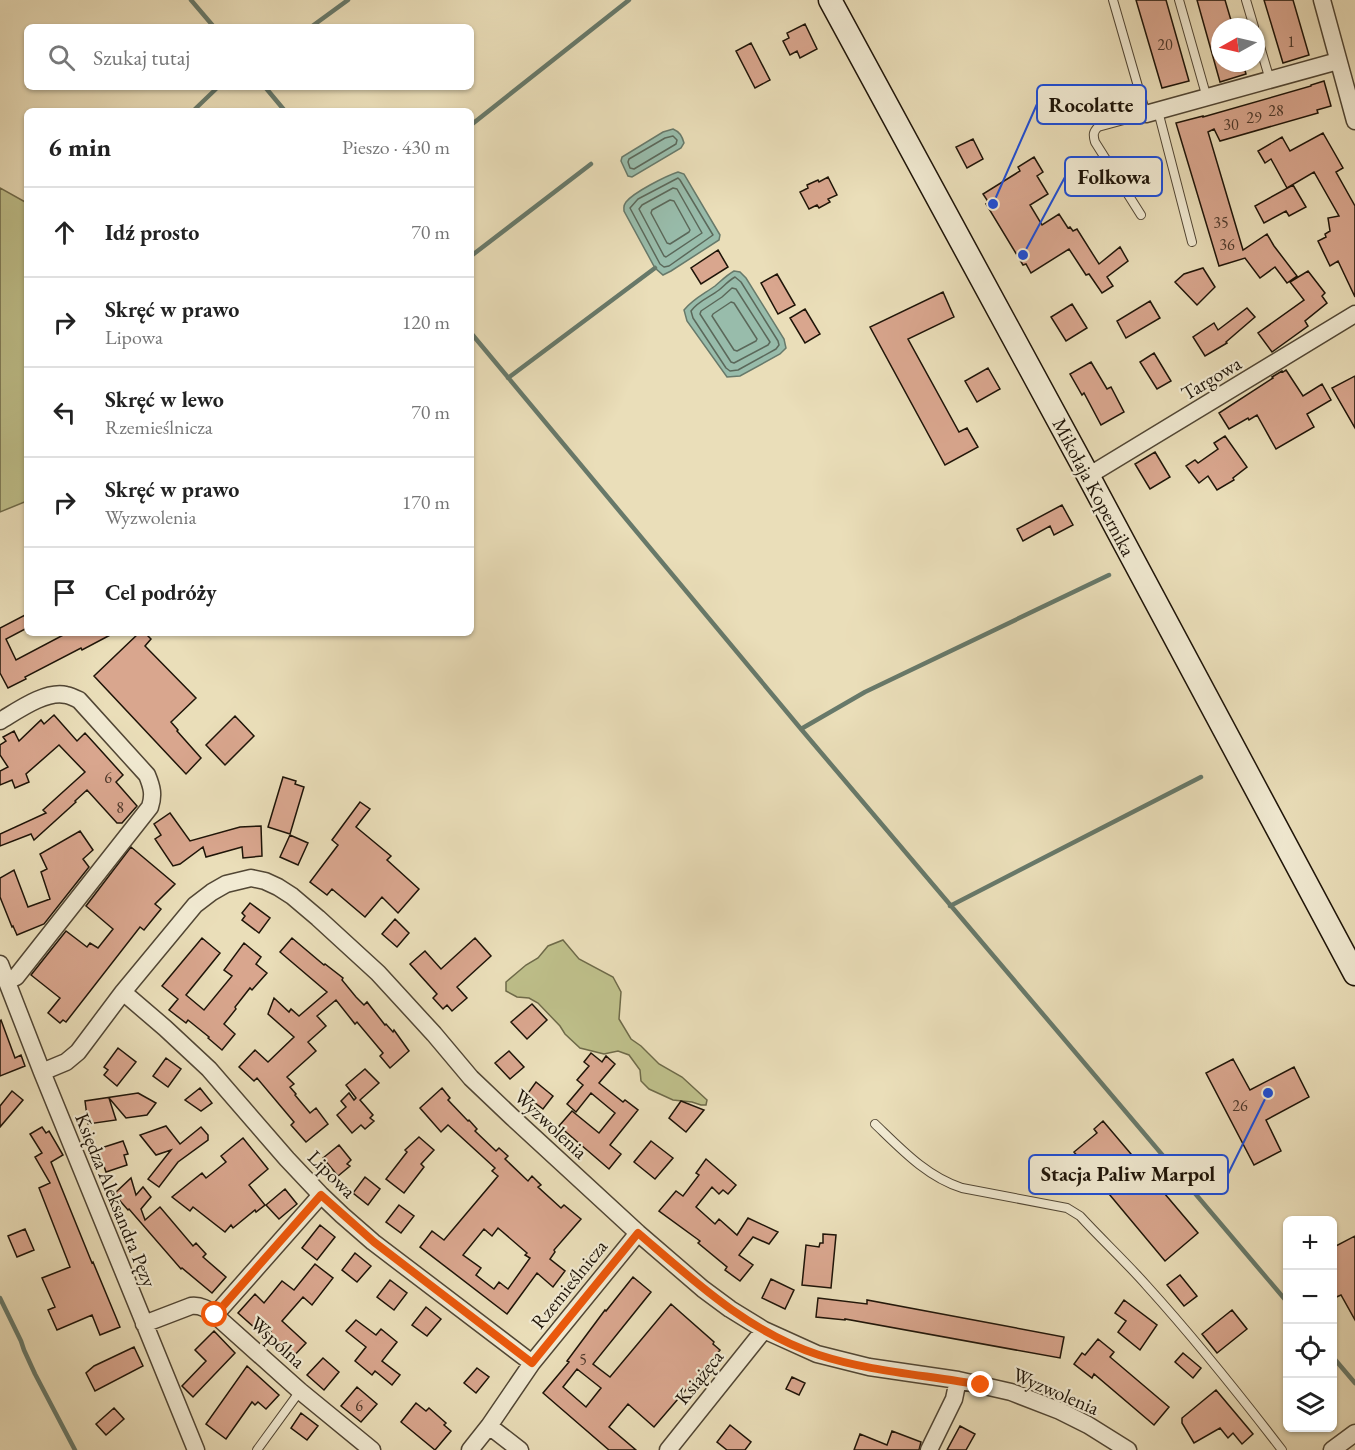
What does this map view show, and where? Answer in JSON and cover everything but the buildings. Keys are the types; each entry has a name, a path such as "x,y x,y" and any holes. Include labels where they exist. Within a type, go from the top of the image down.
{"main road":[{"name":"Mikołaja Kopernika","path":"830,0 1355,974"}],"street":[{"path":"1322,0 1355,121"},
{"path":"1152,113 1338,61"},
{"name":"Targowa","path":"1088,476 1355,314"},
{"path":"0,721 40,698 50,695 67,695 79,700 147,775 153,798 150,807 16,977 7,981"},
{"name":"Wyzwolenia","path":"42,1072 66,1062 78,1052 123,992 195,905 226,884 251,878 266,881 278,886 318,918 378,973 471,1078 638,1233 730,1309 764,1330 817,1354 869,1367 958,1380 1011,1392 1060,1411 1128,1450"},
{"name":"Księdza Aleksandra Pęzy","path":"0,964 195,1450"},
{"name":"Lipowa","path":"123,992 209,1069 321,1195 374,1242 532,1363"},
{"path":"215,1315 321,1195"},
{"name":"Rzemieślnicza","path":"470,1450 532,1363 638,1233"},
{"name":"Wspólna","path":"144,1324 191,1306 205,1308 372,1450"},
{"name":"Książęca","path":"668,1450 764,1330"},
{"path":"929,1450 954,1399 958,1380"},
{"path":"489,1426 520,1450"},
{"path":"1332,1450 1355,1434"},
{"path":"1344,1450 1355,1434"}],"lane":[{"path":"1113,0 1152,113 1192,242"},
{"path":"1179,0 1207,98"},
{"path":"1246,0 1251,18"},
{"path":"1265,63 1270,80"},
{"path":"1141,214 1095,142 1094,131 1098,127 1152,113"},
{"path":"875,1124 918,1164 948,1184 1067,1208 1080,1216 1191,1335 1282,1450"},
{"path":"258,1450 300,1391"}],"green space":[{"path":"0,188 24,201 24,502 0,512"},
{"path":"563,940 579,959 613,977 621,992 619,1019 631,1039 659,1064 682,1077 707,1100 706,1105 673,1100 649,1089 641,1081 640,1070 629,1055 618,1051 604,1054 580,1048 538,1003 506,991 506,982 538,958 548,946"}],"water":[{"path":"673,129 682,138 684,143 681,148 632,177 628,176 621,161 622,157 663,132"},
{"path":"678,172 684,174 720,235 719,240 663,275 655,268 624,211 624,206 630,198 643,189"},
{"path":"734,271 740,272 746,278 784,339 786,348 780,354 740,376 727,377 687,321 684,310"}],"waterway":[{"path":"191,0 211,24"},
{"path":"315,24 348,0"},
{"path":"474,123 629,0"},
{"path":"196,108 215,90"},
{"path":"268,90 282,108"},
{"path":"474,254 591,164"},
{"path":"508,378 655,268"},
{"path":"474,337 801,729 1283,1297"},
{"path":"801,729 865,692 1109,575"},
{"path":"950,906 1201,777"},
{"path":"0,1298 35,1374 75,1450"},
{"path":"1337,1362 1355,1383"}],"place":[{"name":"Rocolatte","path":"993,204"},
{"name":"Folkowa","path":"1023,255"},
{"name":"Stacja Paliw Marpol","path":"1268,1093"}],"route":[{"path":"215,1315 321,1195 374,1242 532,1363 638,1233 730,1309 789,1342 841,1361 981,1385"}]}
